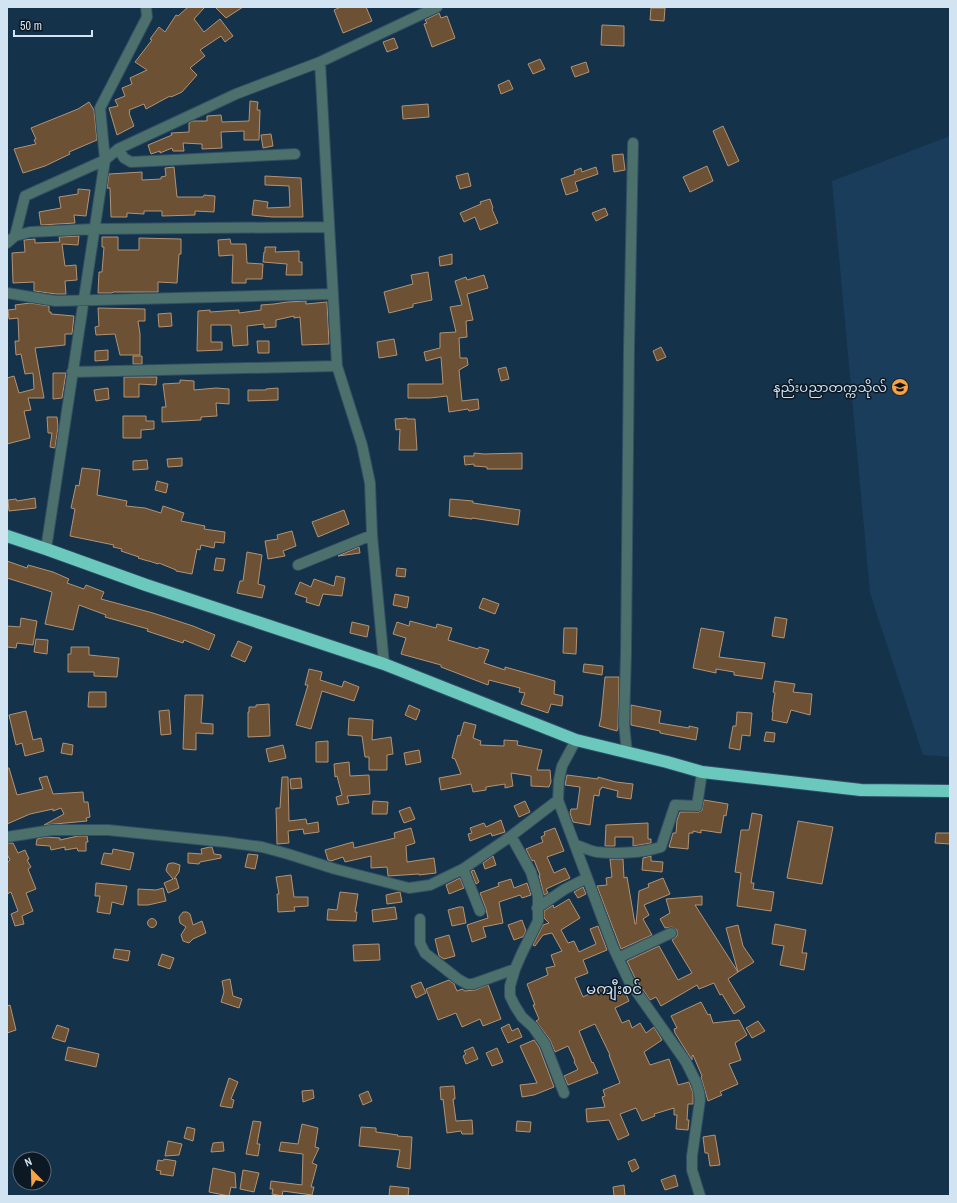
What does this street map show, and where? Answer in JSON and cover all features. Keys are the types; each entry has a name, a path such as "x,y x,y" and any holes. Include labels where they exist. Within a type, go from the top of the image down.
{"highway":[{"path":"7,536 146,585 384,664 576,740 702,772 861,790 950,791"}],"street":[{"path":"46,549 104,160 100,108 147,17 146,7"},
{"path":"11,240 26,196 104,160 118,150 236,94 320,62 437,7"},
{"path":"320,62 337,366 362,445 370,483 372,534 384,664"},
{"path":"627,753 624,724 633,142"},
{"path":"118,150 124,158 131,162 295,154"},
{"path":"11,240 30,232 94,229 329,227"},
{"path":"7,293 56,301 333,294"},
{"path":"72,372 337,366"},
{"path":"298,565 372,534"},
{"path":"576,740 562,766 559,780 558,800 618,958 630,981 686,1062 696,1082 700,1100 692,1156 692,1170 700,1196"},
{"path":"576,845 597,852 647,851 660,847 674,805 697,806 702,772"},
{"path":"7,837 52,830 108,830 225,842 262,847 335,869 408,888 430,885 463,869 511,836 558,800"},
{"path":"511,836 531,872 538,896 538,921 515,969 510,986 510,996 514,1006 522,1017 533,1027 545,1044 564,1093"},
{"path":"463,869 480,911"},
{"path":"537,908 565,889 588,878"},
{"path":"420,919 420,942 425,953 458,979 467,984 473,984 515,969"},
{"path":"618,958 671,933"}],"shaded area":[{"name":"နည်းပညာတက္ကသိုလ်","path":"950,136 950,757 923,755 870,593 832,181"}],"building":[{"path":"188,7 205,7 194,19 204,32 220,19 233,36 225,42 221,36 200,50 205,56 190,68 197,75 182,92 171,97 170,96 146,109 144,104 129,110 134,126 117,135 109,108 118,106 115,100 125,96 122,88 132,84 130,78 147,70 135,62 152,40 150,39 159,27 165,32 176,15 178,16"},
{"path":"215,7 243,7 226,18"},
{"path":"341,7 366,7 372,21 343,33 334,10"},
{"path":"651,8 665,8 664,21 650,20"},
{"path":"439,13 441,18 447,16 455,38 432,47 424,24 427,23 425,20"},
{"path":"602,25 624,26 624,46 601,45"},
{"path":"394,38 398,48 387,52 383,42"},
{"path":"540,59 545,69 533,74 528,64"},
{"path":"586,62 589,72 575,77 571,67"},
{"path":"509,80 513,89 501,94 498,85"},
{"path":"250,101 258,102 257,110 260,110 259,140 244,140 244,131 221,132 222,148 202,149 202,144 183,143 184,151 173,151 172,148 160,153 160,151 151,154 148,145 172,135 171,133 189,132 189,123 192,121 207,121 207,116 221,115 222,122 249,121"},
{"path":"89,102 94,110 97,140 69,152 70,154 45,166 23,173 14,149 36,144 34,140 36,139 31,128 78,109"},
{"path":"428,104 429,117 403,119 402,106"},
{"path":"723,126 739,161 728,166 713,131"},
{"path":"271,134 273,146 263,148 261,135"},
{"path":"623,154 625,170 614,172 612,155"},
{"path":"707,166 713,181 690,192 683,177"},
{"path":"174,167 177,197 203,197 204,195 215,196 214,212 195,211 195,215 162,216 162,211 144,211 144,214 127,213 127,217 111,217 110,188 107,188 109,174 142,172 142,180 161,179 161,177 166,176 165,168"},
{"path":"596,167 598,174 575,182 578,191 566,195 561,179 575,174 574,171 581,168 582,172"},
{"path":"468,173 471,186 460,189 456,176"},
{"path":"265,176 301,178 303,217 272,217 252,215 254,200 268,202 267,208 290,207 289,186 265,185"},
{"path":"78,189 90,190 86,216 74,215 75,223 41,225 39,212 61,208 59,197 78,194"},
{"path":"490,199 492,209 498,223 480,230 475,217 464,222 460,213 481,204 480,202"},
{"path":"605,208 608,215 596,221 592,213"},
{"path":"79,236 78,245 62,244 65,266 76,265 77,280 65,281 66,294 34,291 34,282 13,283 12,253 25,252 24,240 35,239 35,243 60,242 59,237"},
{"path":"102,237 118,237 118,250 139,250 139,238 181,239 181,254 179,254 177,283 158,282 158,292 98,293 99,272 102,272 104,247 102,247"},
{"path":"230,239 231,244 246,244 247,263 263,264 262,279 246,279 246,283 232,283 233,255 219,256 218,240"},
{"path":"265,247 276,247 275,252 299,251 299,262 302,262 302,275 286,275 287,264 263,262"},
{"path":"452,254 452,264 440,266 439,257"},
{"path":"428,272 432,300 413,304 413,307 389,313 384,292 413,284 411,275"},
{"path":"484,275 488,288 467,294 473,320 466,321 467,337 459,338 460,358 467,358 468,365 459,370 462,401 478,399 479,409 449,412 447,396 408,398 408,384 443,384 441,357 426,361 424,352 440,348 440,333 456,332 450,307 462,305 455,281 466,277 467,280"},
{"path":"306,301 306,304 327,302 329,344 302,345 300,317 294,318 294,316 276,320 276,327 264,328 264,324 247,326 248,345 233,346 231,325 211,325 211,342 222,342 222,350 197,351 198,311 210,310 210,312 239,310 239,313 261,310 261,305"},
{"path":"30,303 49,306 49,312 51,312 51,314 74,316 72,334 65,334 65,345 35,348 44,398 28,398 31,410 24,411 30,438 7,444 7,378 14,376 19,393 34,389 33,373 25,374 21,354 16,355 15,341 19,341 18,318 9,319 8,310 16,309 15,305"},
{"path":"98,308 145,309 145,321 138,321 140,334 140,355 120,355 115,334 96,335 95,327 99,326"},
{"path":"171,313 172,326 159,327 158,314"},
{"path":"394,339 397,355 379,358 377,342"},
{"path":"257,341 269,341 269,353 258,353"},
{"path":"661,347 666,357 657,361 653,351"},
{"path":"108,350 108,360 95,361 95,351"},
{"path":"133,356 142,356 142,364 133,364"},
{"path":"506,367 509,379 501,381 498,369"},
{"path":"53,373 66,373 62,398 53,399"},
{"path":"124,377 157,377 156,385 139,384 139,397 124,397"},
{"path":"180,380 194,381 194,390 216,388 229,389 229,404 216,403 217,416 201,417 201,420 162,422 162,407 166,407 163,384 180,383"},
{"path":"108,388 109,399 96,401 94,390"},
{"path":"278,388 278,400 248,401 248,390"},
{"path":"123,416 146,416 146,421 154,421 154,429 141,430 141,438 123,438"},
{"path":"47,417 57,417 58,427 55,448 50,447 52,433 48,433"},
{"path":"395,419 415,419 417,450 399,450 400,429 396,430"},
{"path":"474,453 522,453 522,469 487,469 487,467 474,466 474,464 465,465 464,456 474,456"},
{"path":"182,458 182,466 168,467 167,459"},
{"path":"147,460 148,469 133,470 133,461"},
{"path":"82,468 100,470 97,495 127,501 126,506 145,508 161,513 163,506 184,513 181,521 205,526 204,529 225,532 224,543 215,542 214,548 201,545 200,550 197,549 192,574 176,571 159,563 158,564 138,558 139,557 121,551 122,549 113,547 114,545 70,536 75,509 71,508 76,485 79,486"},
{"path":"157,481 168,484 166,493 155,490"},
{"path":"35,498 36,508 9,511 8,500 16,499 17,501"},
{"path":"450,499 473,501 473,503 520,510 518,525 449,516"},
{"path":"344,510 349,524 318,537 312,522"},
{"path":"292,531 296,546 283,551 285,556 268,559 265,541 278,539 277,535"},
{"path":"359,547 360,553 338,556"},
{"path":"247,552 262,555 258,584 265,586 262,598 237,593 240,581 243,581"},
{"path":"216,558 225,559 223,571 214,570"},
{"path":"7,561 27,568 28,565 53,572 69,579 67,583 84,589 86,585 104,592 101,599 153,613 215,635 209,650 184,640 183,643 147,631 148,629 105,617 106,615 79,605 73,630 45,624 52,592 7,578"},
{"path":"397,568 406,569 405,577 396,576"},
{"path":"336,576 345,578 342,596 323,594 319,606 306,602 307,598 295,594 300,582 311,587 314,579 334,586"},
{"path":"395,594 409,597 407,608 393,605"},
{"path":"483,598 499,604 495,614 479,608"},
{"path":"775,617 787,619 784,638 772,636"},
{"path":"21,618 37,621 33,645 17,643 16,648 7,647 7,626 20,627"},
{"path":"410,621 436,628 437,624 452,628 448,640 478,649 479,647 489,650 484,663 505,670 505,667 555,681 554,694 563,696 562,706 551,704 548,713 521,704 525,693 519,692 520,688 489,680 488,685 441,667 441,665 401,654 406,638 393,634 397,622 409,626"},
{"path":"352,622 369,626 367,637 350,633"},
{"path":"564,628 577,628 576,654 563,653"},
{"path":"701,628 724,632 719,657 765,663 762,679 734,675 734,672 716,669 716,673 693,668"},
{"path":"36,639 48,640 47,654 34,652"},
{"path":"238,641 252,647 245,662 231,656"},
{"path":"71,647 89,647 89,655 119,658 117,677 94,676 94,672 68,672 68,654 71,654"},
{"path":"584,664 603,666 602,675 583,672"},
{"path":"309,669 322,672 320,680 342,687 344,681 359,687 354,701 322,691 311,729 296,725 308,685 305,685"},
{"path":"605,677 619,677 617,731 599,726"},
{"path":"775,681 795,684 793,692 812,694 810,715 791,710 787,723 772,720"},
{"path":"89,692 106,692 106,707 88,707"},
{"path":"185,695 203,695 201,723 213,724 213,734 196,733 196,750 183,749"},
{"path":"269,704 270,736 248,737 249,707"},
{"path":"409,705 420,710 416,720 405,715"},
{"path":"631,705 661,711 659,723 698,728 696,740 660,733 660,731 631,725"},
{"path":"169,710 171,734 161,735 159,711"},
{"path":"26,711 33,740 41,738 44,751 25,756 22,743 16,745 9,715"},
{"path":"737,712 752,713 750,736 742,735 740,750 729,748 733,726 736,726"},
{"path":"349,718 373,720 372,740 391,737 393,754 387,755 387,770 369,770 369,757 365,757 362,736 348,735"},
{"path":"464,722 476,725 473,738 481,741 480,745 504,746 504,740 518,741 517,745 542,750 537,770 550,770 551,782 549,787 531,786 531,776 511,773 513,786 505,788 505,784 486,787 486,790 473,792 471,784 441,790 439,778 461,774 455,759 452,758 458,735 460,736"},
{"path":"766,732 775,733 774,742 764,741"},
{"path":"328,741 328,762 316,762 316,742"},
{"path":"63,743 73,745 72,755 61,753"},
{"path":"283,745 286,758 269,762 266,749"},
{"path":"419,750 421,762 406,765 404,753"},
{"path":"349,762 350,776 369,775 370,794 347,796 349,803 338,805 336,797 342,795 337,776 335,777 334,764"},
{"path":"7,768 9,768 17,795 43,789 39,778 47,776 53,794 83,792 84,802 88,802 90,817 86,818 87,821 44,825 64,814 61,808 53,811 53,809 30,814 7,824"},
{"path":"567,775 598,779 598,777 616,782 633,784 631,799 617,797 618,791 602,787 600,789 599,796 594,795 590,825 573,822 570,813 571,809 577,809 580,787 565,785"},
{"path":"282,777 288,777 289,821 306,819 307,824 318,822 319,832 304,834 303,829 288,831 289,843 277,844 276,808 280,808"},
{"path":"301,778 302,788 291,789 290,779"},
{"path":"704,800 728,804 726,816 724,815 721,833 701,830 701,833 693,831 693,833 689,833 688,849 669,847 673,833 676,833 677,820 680,812 699,812 702,810"},
{"path":"373,801 388,802 387,814 372,814"},
{"path":"525,801 530,812 519,817 514,806"},
{"path":"410,807 415,819 404,823 399,811"},
{"path":"752,813 762,815 751,883 754,883 753,889 774,892 771,911 737,906 741,873 735,872 741,830 749,830"},
{"path":"501,820 505,832 492,836 491,833 470,841 468,834 472,833 470,828 484,823 486,827"},
{"path":"798,821 833,827 822,884 787,878"},
{"path":"648,823 648,839 651,839 651,843 633,846 633,837 615,837 615,846 605,846 606,825"},
{"path":"411,828 415,843 406,846 407,862 434,858 436,873 388,876 387,867 371,868 371,856 345,862 343,857 331,861 328,860 325,850 353,842 354,848 395,838 394,833"},
{"path":"555,828 564,851 547,857 554,873 565,868 570,878 546,889 548,893 544,895 540,875 534,860 532,861 526,849 543,842 541,837 545,835 544,832"},
{"path":"936,833 950,833 950,844 935,843"},
{"path":"78,836 87,836 88,842 86,842 86,851 78,851 77,848 65,850 65,847 51,850 50,846 36,845 37,839 46,837 60,838 60,840"},
{"path":"7,843 13,843 18,853 25,850 29,859 27,860 31,867 28,869 36,889 26,893 33,911 22,916 24,924 15,926 11,914 18,911 11,892 7,894 7,863 10,860 7,854"},
{"path":"212,847 214,854 221,855 221,858 200,862 199,864 188,863 188,853 202,854 201,849"},
{"path":"113,849 134,853 130,870 101,864 104,853 112,854"},
{"path":"248,854 258,855 255,869 245,867"},
{"path":"493,856 496,865 485,869 483,863"},
{"path":"651,856 651,861 663,862 662,872 642,870 643,858"},
{"path":"610,859 623,859 624,878 627,877 635,924 639,891 649,887 648,884 663,878 670,894 644,905 649,915 643,919 652,935 621,949 597,886 607,885 606,878 612,877"},
{"path":"171,863 180,865 179,872 174,879 176,878 179,888 168,893 164,883 173,879 166,870 168,864"},
{"path":"474,870 479,882 476,884 471,871"},
{"path":"291,875 294,897 308,897 308,906 294,907 295,911 278,912 277,894 279,894 276,877"},
{"path":"460,878 464,888 449,894 446,885"},
{"path":"511,879 514,888 527,883 531,895 522,898 520,895 499,902 503,923 483,927 486,937 472,942 467,925 488,918 480,893 499,886 498,883"},
{"path":"96,883 127,886 123,905 112,902 110,914 97,912 100,896 95,896"},
{"path":"583,887 586,894 578,898 574,892"},
{"path":"163,888 166,901 148,905 138,905 138,889 156,890"},
{"path":"340,892 358,894 355,912 357,912 356,921 327,920 328,909 337,910"},
{"path":"400,892 402,902 387,904 386,895"},
{"path":"702,896 702,905 695,905 738,972 728,979 745,1007 734,1014 722,994 720,995 714,983 699,989 697,985 661,1006 656,997 650,1000 635,978 627,961 659,946 678,980 692,973 672,940 677,936 677,930 672,927 665,928 660,919 670,913 666,899"},
{"path":"569,899 580,918 561,930 568,943 574,941 579,952 596,944 590,929 598,926 607,950 583,960 588,973 575,978 583,997 605,986 611,999 625,992 629,1001 615,1008 622,1023 629,1020 632,1028 640,1023 646,1033 654,1027 662,1040 644,1052 650,1065 669,1059 678,1085 689,1082 693,1093 693,1104 688,1104 688,1130 676,1129 677,1115 674,1115 674,1108 654,1114 655,1116 642,1121 636,1108 620,1114 629,1135 618,1140 609,1120 587,1122 586,1109 605,1107 602,1097 605,1096 603,1090 620,1083 610,1055 595,1024 579,1031 592,1063 593,1062 598,1073 568,1085 564,1076 578,1069 574,1062 575,1061 568,1046 555,1052 550,1040 536,1021 539,1019 527,984 548,975 546,968 555,966 551,955 562,951 552,933 543,935 535,946 533,945 543,925 549,923 544,918 544,911 553,905 554,908"},
{"path":"395,907 397,919 373,922 372,910"},
{"path":"463,907 466,923 452,926 448,910"},
{"path":"183,912 190,914 193,925 202,921 206,933 193,939 189,943 183,941 181,935 186,927 180,923 179,917"},
{"path":"152,918 157,923 152,928 147,923"},
{"path":"522,920 526,931 523,937 514,940 508,925"},
{"path":"775,924 806,930 802,953 807,953 804,970 780,965 784,946 772,944"},
{"path":"738,925 743,946 754,962 738,972 726,928"},
{"path":"449,935 455,956 444,959 439,956 435,939"},
{"path":"379,944 380,960 354,961 353,945"},
{"path":"115,949 130,951 128,961 113,958"},
{"path":"162,954 174,958 170,969 158,965"},
{"path":"230,979 233,996 242,999 239,1008 221,1002 224,992 222,981"},
{"path":"449,980 454,984 457,991 462,989 465,991 475,990 488,985 501,1019 483,1026 480,1019 462,1027 456,1013 438,1020 426,989"},
{"path":"421,982 426,993 416,998 411,986"},
{"path":"701,1002 708,1015 710,1014 713,1023 739,1020 747,1035 735,1043 741,1060 729,1064 738,1084 720,1092 722,1095 708,1101 701,1077 702,1076 693,1055 692,1060 675,1033 674,1029 677,1028 671,1016"},
{"path":"10,1005 16,1030 7,1033 7,1006"},
{"path":"758,1021 765,1031 752,1038 746,1028"},
{"path":"509,1024 512,1031 518,1028 522,1037 508,1043 501,1028"},
{"path":"57,1025 69,1029 65,1042 52,1038"},
{"path":"534,1040 539,1047 554,1087 534,1095 522,1097 520,1085 537,1083 520,1046"},
{"path":"68,1047 99,1054 96,1067 65,1060"},
{"path":"473,1047 478,1059 466,1064 463,1056 466,1054 464,1051"},
{"path":"497,1048 503,1062 492,1066 486,1053"},
{"path":"229,1078 238,1082 231,1099 234,1100 232,1108 220,1106"},
{"path":"454,1086 455,1099 453,1099 456,1121 472,1120 473,1134 462,1134 461,1131 447,1133 440,1087"},
{"path":"313,1090 314,1098 303,1102 302,1091"},
{"path":"368,1091 372,1101 363,1105 359,1095"},
{"path":"253,1121 261,1122 257,1144 260,1144 258,1156 246,1154"},
{"path":"517,1121 531,1122 530,1132 516,1131"},
{"path":"302,1124 318,1128 315,1147 319,1148 312,1163 317,1165 311,1187 314,1187 312,1195 283,1191 282,1196 272,1194 273,1189 270,1189 271,1181 302,1185 303,1154 279,1151 281,1142 298,1144"},
{"path":"187,1127 195,1129 193,1141 184,1138"},
{"path":"361,1127 376,1128 376,1132 412,1137 410,1169 397,1167 400,1150 359,1146"},
{"path":"715,1135 720,1165 710,1166 708,1153 705,1153 703,1137"},
{"path":"168,1141 182,1144 179,1155 165,1156"},
{"path":"223,1142 224,1151 211,1152 213,1143"},
{"path":"164,1159 176,1161 173,1176 160,1174 161,1171 156,1170 158,1160 163,1161"},
{"path":"635,1159 639,1168 632,1172 628,1162"},
{"path":"213,1168 235,1173 236,1188 231,1187 229,1196 209,1192"},
{"path":"243,1170 259,1173 254,1192 240,1189"},
{"path":"675,1175 678,1186 665,1190 661,1180"},
{"path":"624,1185 625,1196 614,1196 613,1187"},
{"path":"390,1186 409,1188 408,1196 389,1196"}],"place":[{"name":"နည်းပညာတက္ကသိုလ်","path":"900,387"}],"district":[{"name":"မကျီးစင်","path":"614,989"}]}
